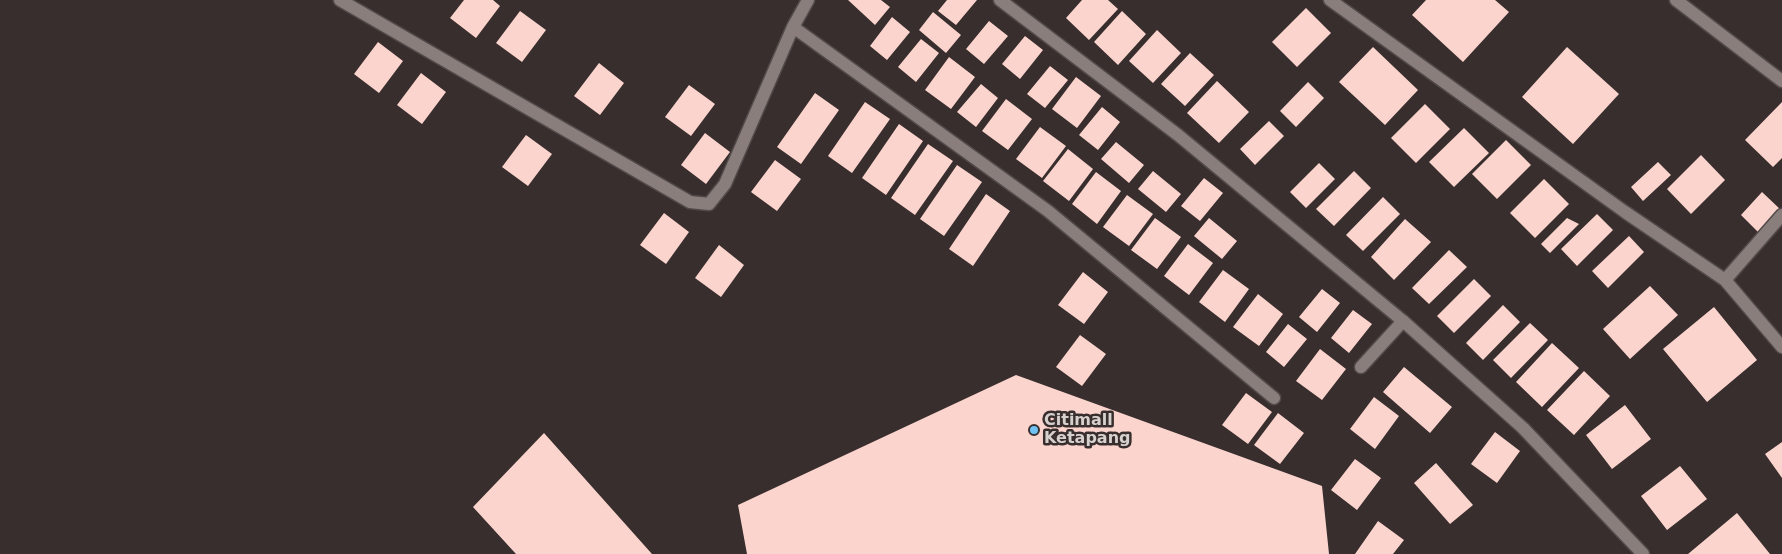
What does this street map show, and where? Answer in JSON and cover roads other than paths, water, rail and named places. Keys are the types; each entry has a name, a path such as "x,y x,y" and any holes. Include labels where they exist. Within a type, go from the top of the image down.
{"street":[{"path":"340,0 690,202 701,205 709,204 716,198 725,184 793,27 808,0"},
{"path":"1000,0 1178,135 1403,321 1523,428 1643,554"},
{"path":"1330,0 1617,206 1725,280 1782,347"},
{"path":"1676,0 1782,80"},
{"path":"793,27 1048,211 1274,398"},
{"path":"1725,280 1782,215"},
{"path":"1362,367 1403,321"}],"place":[{"name":"Citimall Ketapang","path":"1034,430"}]}
